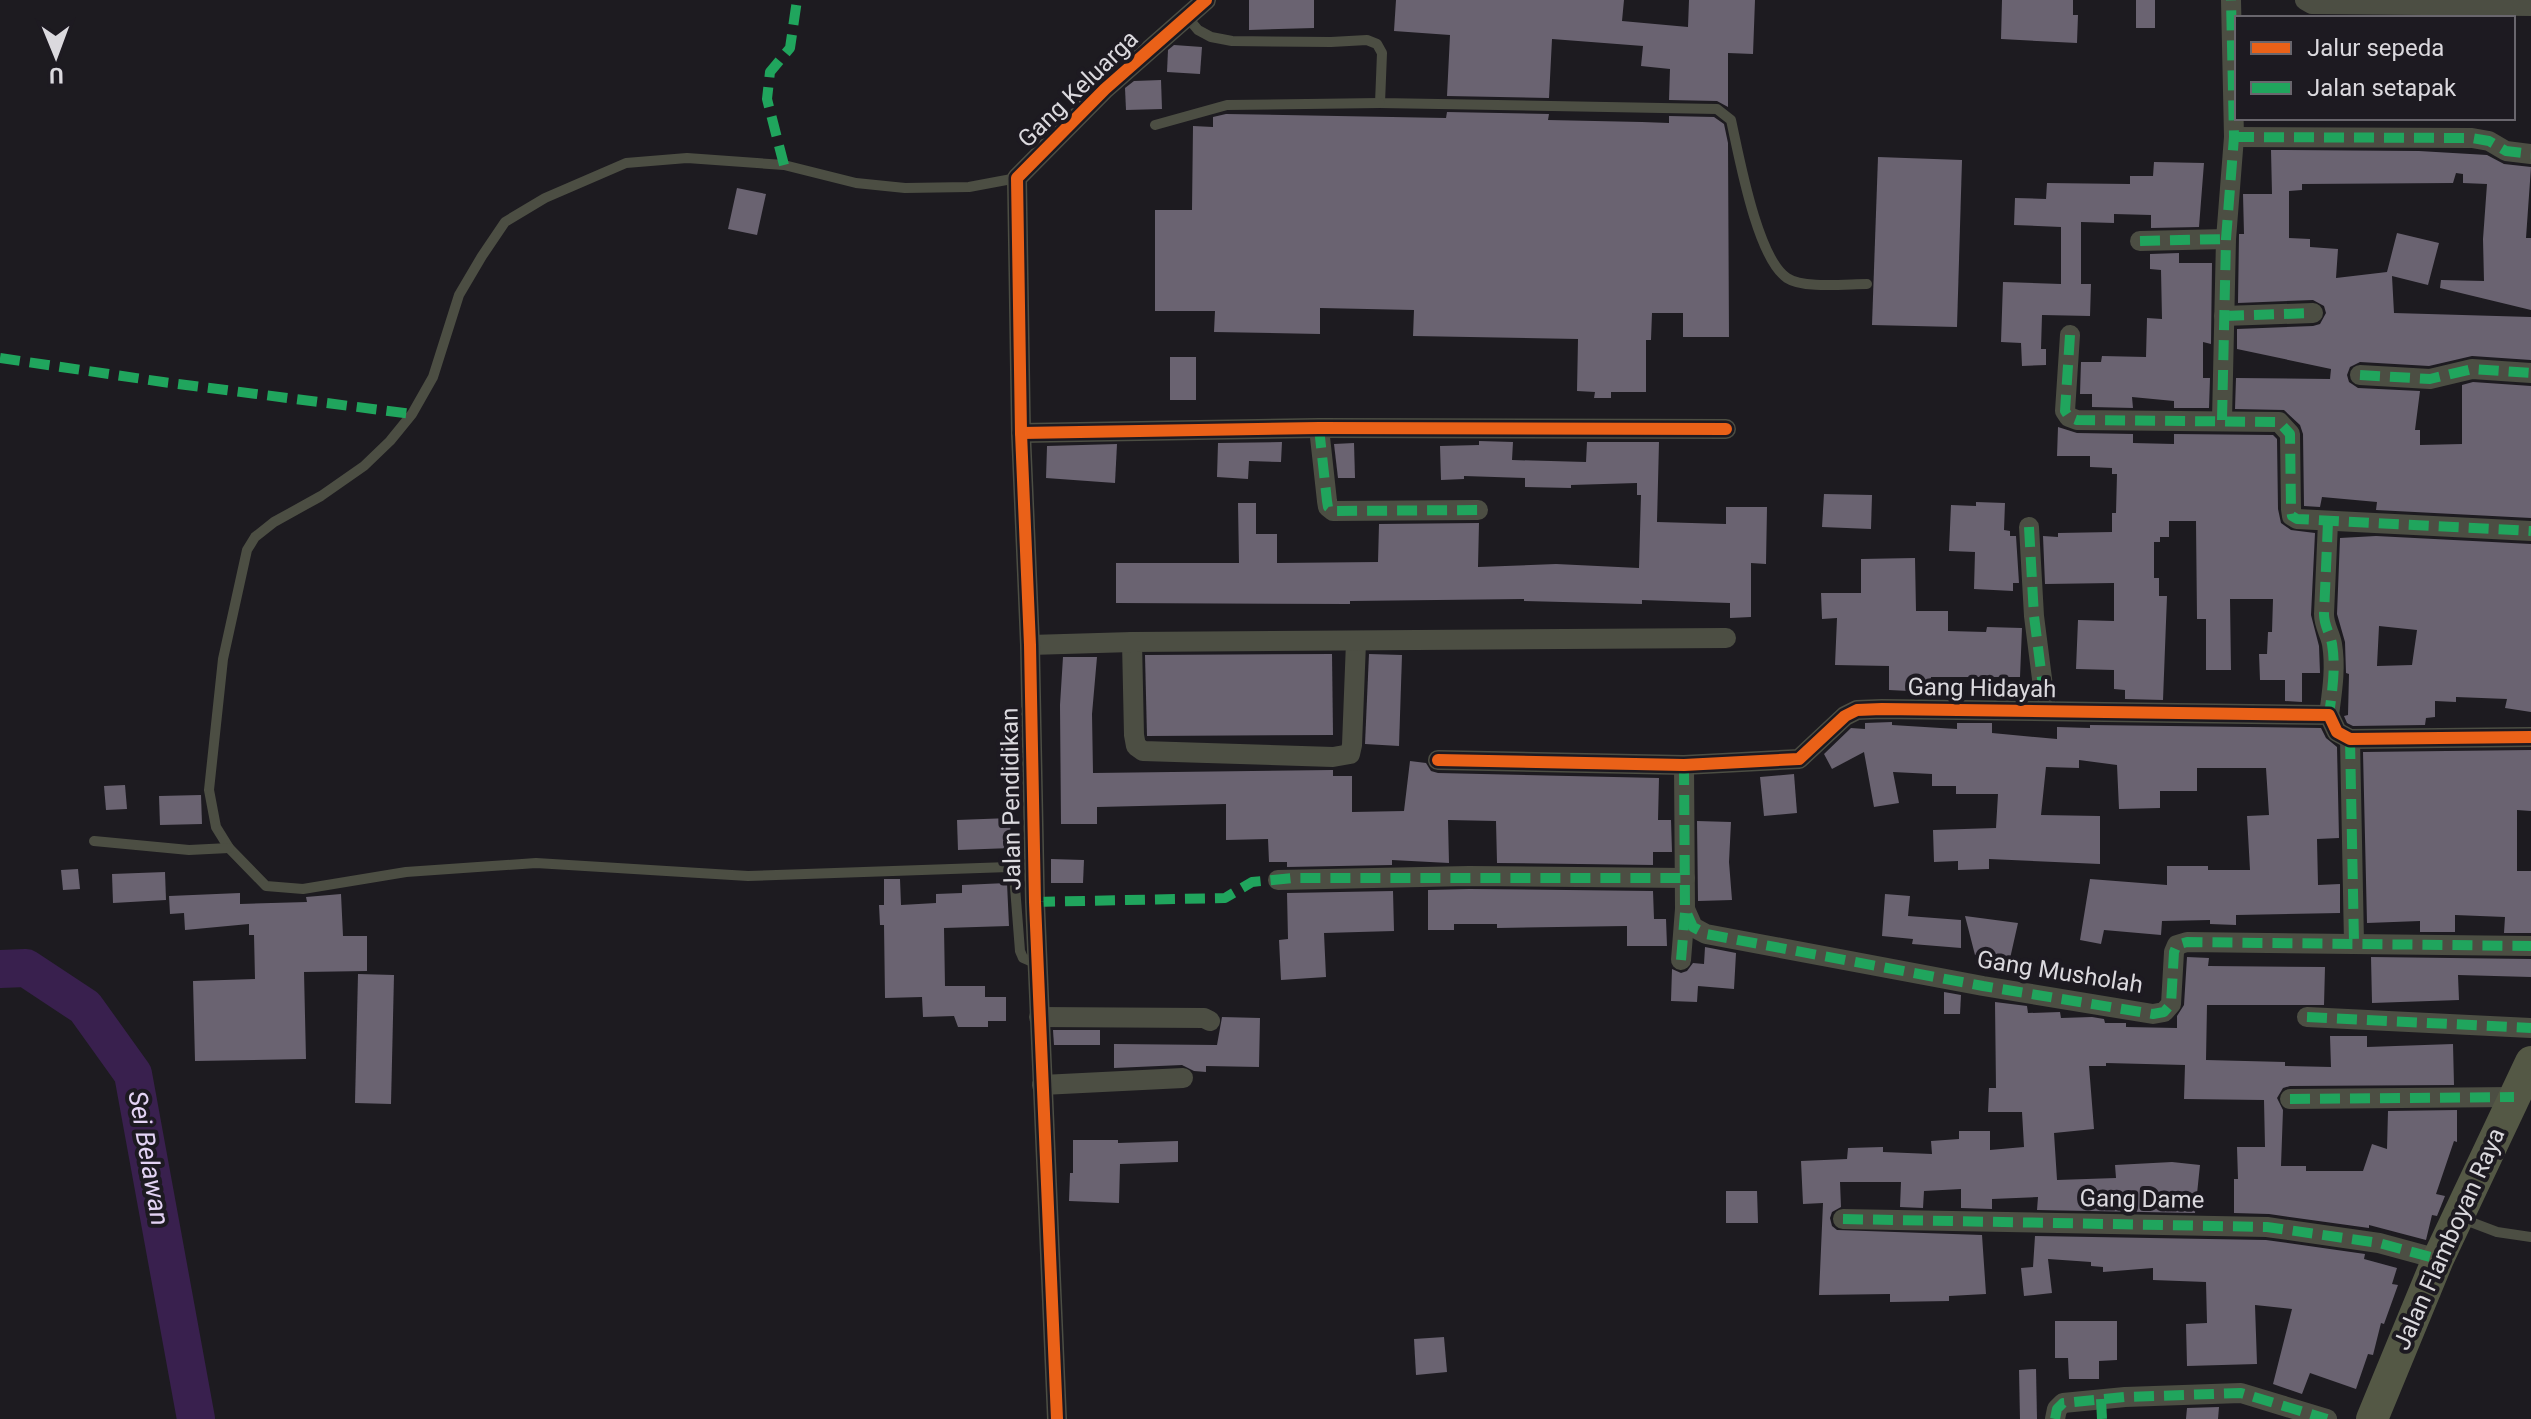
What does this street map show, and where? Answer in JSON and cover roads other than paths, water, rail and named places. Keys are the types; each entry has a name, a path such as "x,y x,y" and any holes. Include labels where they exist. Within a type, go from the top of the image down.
{"main road":[{"name":"Jalan Flamboyan Raya","path":"2372,1419 2438,1259 2531,1062"}],"street":[{"name":"Gang Keluarga","path":"1017,178 1105,89 1206,0"},
{"path":"2222,420 2226,239 2234,137 2231,0"},
{"path":"2305,0 2312,4 2531,6"},
{"path":"2234,137 2472,138 2489,141 2506,151 2531,154"},
{"name":"Jalan Pendidikan","path":"1017,178 1021,433 1030,645 1037,964 1057,1419"},
{"path":"2140,241 2226,239"},
{"path":"2224,316 2313,313"},
{"path":"2070,335 2065,411 2069,417 2077,420 2279,422 2290,434 2292,516 2297,519 2531,531"},
{"path":"2360,375 2437,379 2472,369 2531,373"},
{"path":"1021,433 1319,428 1726,429"},
{"path":"1319,428 1327,501 1333,511 1478,510"},
{"path":"2328,522 2324,628 2333,647 2334,679 2329,715 2337,732 2350,739 2531,737"},
{"path":"2029,527 2034,616 2046,710"},
{"path":"1030,645 1726,638"},
{"path":"1132,642 1134,735 1136,746 1143,751 1333,757 1350,754 1352,745 1356,642"},
{"name":"Gang Hidayah","path":"1438,760 1684,765 1799,759 1808,754 1836,722 1857,710 2329,715"},
{"path":"2350,739 2354,943"},
{"path":"1681,960 1685,909 1684,765"},
{"path":"1278,880 1469,876 1685,878"},
{"name":"Gang Musholah","path":"1685,909 1693,927 1706,934 2153,1014 2164,1012 2171,1004 2177,945 2187,942 2531,946"},
{"path":"1039,1017 1204,1018 1210,1021"},
{"path":"2307,1017 2531,1028"},
{"path":"1042,1085 1183,1078"},
{"path":"2290,1099 2514,1097"},
{"name":"Gang Dame","path":"1843,1219 2267,1227 2379,1243 2438,1259"},
{"path":"2055,1419 2057,1409 2063,1403 2102,1409 2241,1393 2327,1419"}],"lane":[{"path":"1188,18 1198,30 1211,37 1232,41 1367,40 1377,44 1382,53 1380,103"},
{"path":"1155,125 1227,105 1380,103 1717,109 1731,120 1748,194 1772,262 1788,279 1809,283 1867,284"},
{"path":"1017,178 969,187 905,188 856,183 784,165 672,159 626,163 545,198 505,222 459,295 433,377 412,414 364,466 321,496 274,522 255,537 247,550 223,659 209,790 216,827 229,848 266,886 303,889 406,872 536,863 748,876 1009,867 1014,874 1020,951 1023,958 1037,964"},
{"path":"94,841 189,850 229,848"},
{"path":"2458,1217 2497,1232 2531,1237"}],"waterway":[{"name":"Sei Belawan","path":"0,969 26,968 85,1007 133,1074 196,1419"}]}
